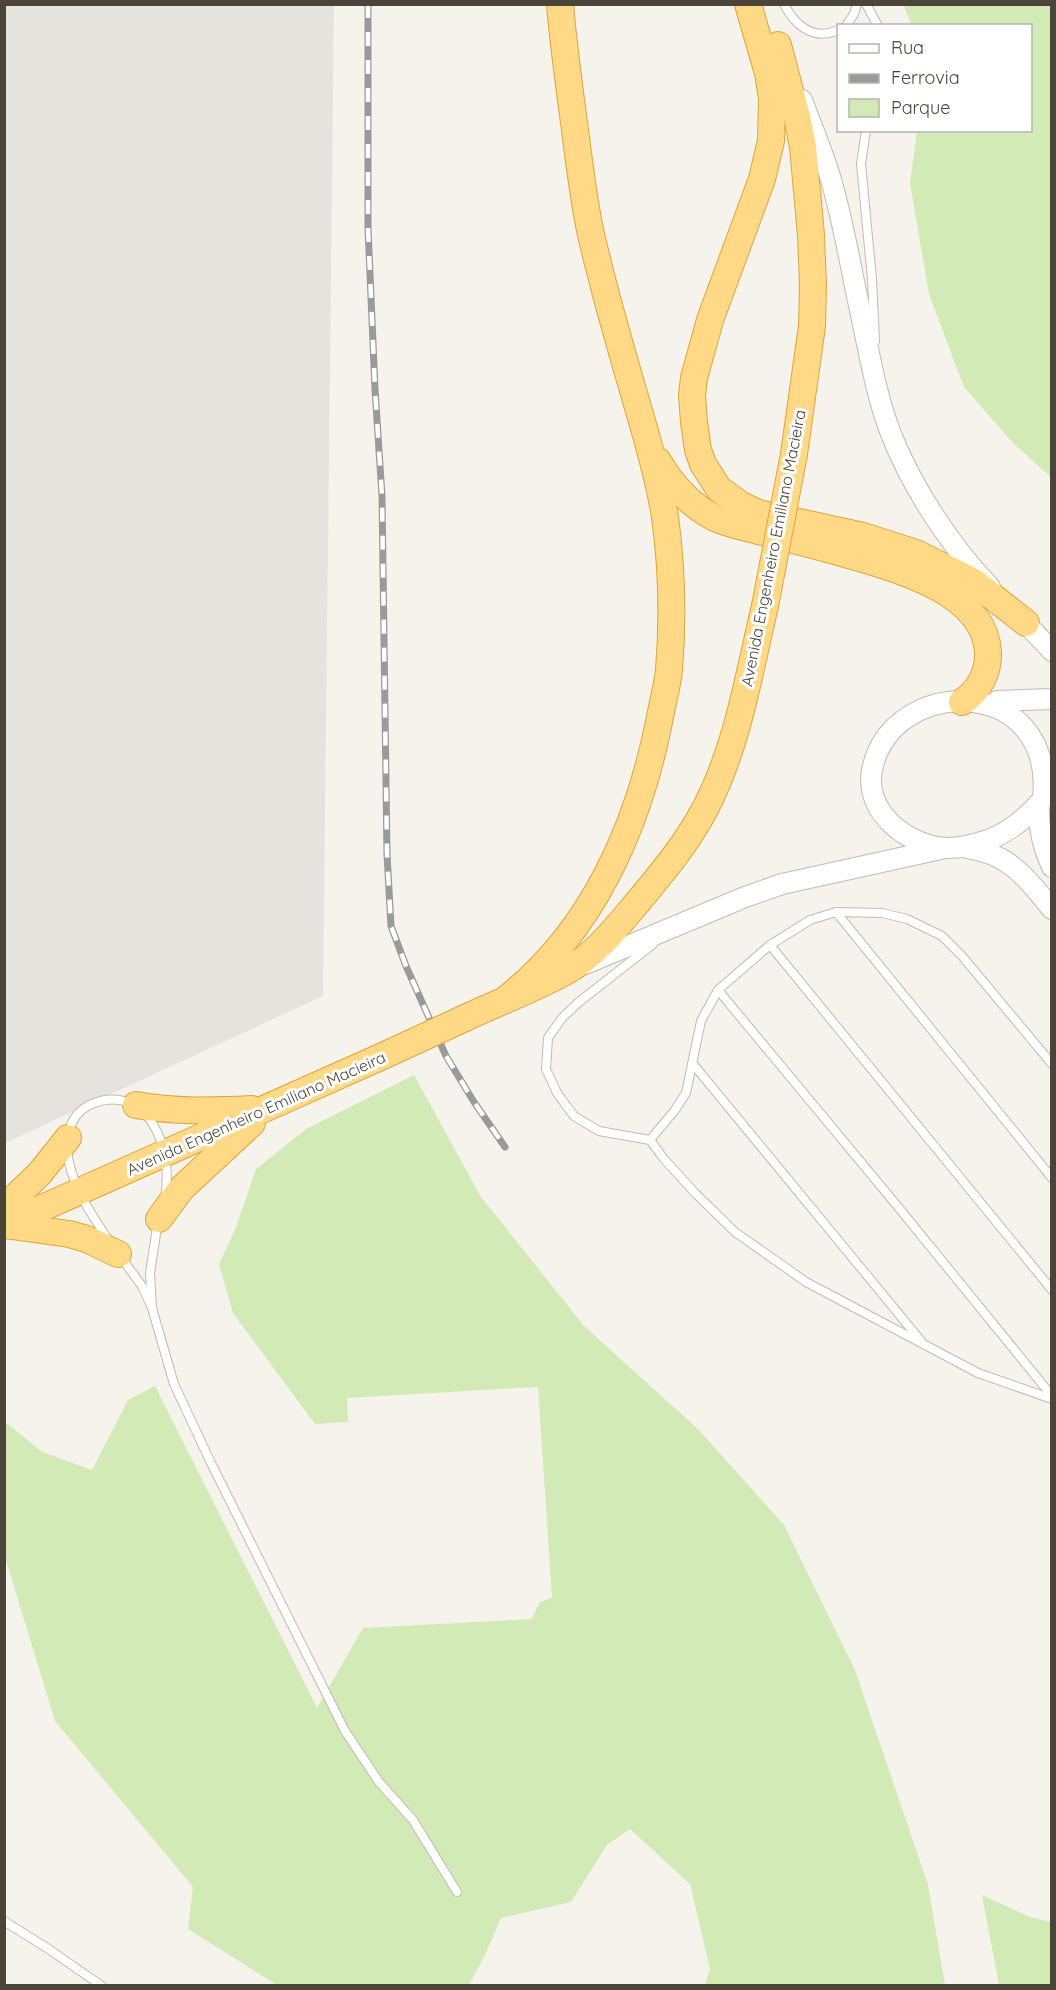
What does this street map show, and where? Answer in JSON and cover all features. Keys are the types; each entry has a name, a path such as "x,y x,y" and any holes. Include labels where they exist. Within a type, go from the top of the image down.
{"highway":[{"path":"748,4 768,73 772,98 771,141 762,179 710,320 694,378 692,395 694,422 698,450 703,464 719,489 741,505 758,513 863,536 916,554 974,582 1026,623"},
{"name":"Avenida Engenheiro Emiliano Macieira","path":"5,1225 565,972 588,956 611,934 661,875 688,837 706,807 732,742 765,606 794,454 812,326 813,285 810,224 803,147 777,40 763,4"},
{"name":"Avenida Engenheiro Emiliano Macieira","path":"506,999 528,981 550,958 585,913 610,868 635,813 653,751 668,672 671,571 664,515 650,448 603,287 589,224 559,17"},
{"path":"650,448 670,482 680,493 691,503 717,519 887,566 917,578 959,601 984,633 988,653 988,663 983,678 975,693 962,702"},
{"path":"136,1105 156,1109 204,1112 267,1108"},
{"path":"159,1219 181,1189 267,1108"},
{"path":"4,1208 40,1173 68,1138"},
{"path":"5,1225 69,1233 118,1254"}],"street":[{"path":"777,40 801,96 829,173 877,388 902,461 938,521 987,584 1052,651"},
{"path":"1026,623 1052,643"},
{"path":"1052,699 962,702 934,707 902,725 888,738 880,748 874,762 871,780 873,798 877,806 896,828 920,842 954,848 985,850 1002,858 1016,869 1052,909"},
{"path":"989,702 1016,711 1036,729 1043,740 1050,766 1041,841 1052,867"},
{"path":"565,972 745,897 782,884 987,841 1017,824 1045,798"}],"lane":[{"path":"784,4 800,27 823,34 837,30"},
{"path":"847,24 857,4"},
{"path":"866,4 877,24"},
{"path":"866,132 861,164 872,279 877,388"},
{"path":"650,1140 686,1093 701,1021 718,990 770,945 810,920 836,912 882,913 907,919 942,936 962,956 1052,1064"},
{"path":"836,912 1052,1178"},
{"path":"671,929 579,1002 562,1018 548,1038 546,1069 557,1093 574,1116 599,1131 650,1140 695,1193 735,1232 806,1282 978,1372 1052,1397"},
{"path":"770,945 1052,1290"},
{"path":"718,990 1052,1397"},
{"path":"693,1064 923,1344"},
{"path":"152,1308 150,1273 167,1185 162,1140 155,1125 136,1105 110,1098 96,1101 75,1119 69,1129 68,1160 79,1192 118,1254 134,1273 152,1308 174,1384 345,1731 379,1782 413,1820 457,1892"},
{"path":"4,1921 102,1986"}],"shaded area":[{"path":"4,5 334,5 323,996 5,1143"}],"green space":[{"path":"904,5 1051,5 1051,477 1013,443 964,387 929,294 910,183 917,132 1032,132 1032,24 911,24"},
{"path":"414,1075 481,1197 584,1326 698,1429 784,1525 855,1670 928,1885 945,1985 705,1985 710,1969 690,1884 630,1829 607,1845 571,1902 501,1918 469,1985 277,1985 188,1929 193,1887 55,1721 5,1557 4,1424 8,1424 42,1452 92,1470 128,1400 155,1386 317,1708 363,1628 532,1619 539,1603 552,1597 538,1387 347,1398 348,1422 315,1424 233,1313 219,1264 235,1230 256,1169 306,1129"},
{"path":"982,1895 1030,1917 1051,1922 1051,1985 999,1985"}],"railway":[{"path":"368,4 368,228 382,496 387,854 391,926 446,1056 505,1147"}]}
